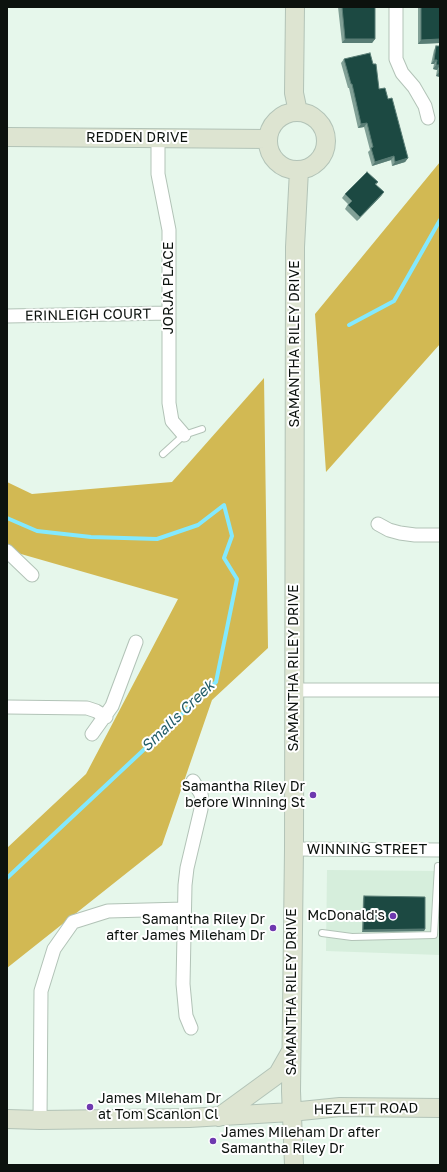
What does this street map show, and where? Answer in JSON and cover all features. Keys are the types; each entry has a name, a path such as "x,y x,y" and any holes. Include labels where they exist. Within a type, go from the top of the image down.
{"main road":[{"path":"295,7 294,93 298,112"},
{"path":"298,112 307,113 314,117 321,124 325,132 326,140 325,149 315,164 308,168 291,170 278,163 269,150 268,139 271,127 276,120 286,114 298,112"},
{"name":"REDDEN DRIVE","path":"7,137 268,139"},
{"name":"SAMANTHA RILEY DRIVE","path":"294,1165 291,1052 294,849 293,690 295,537 295,247 299,170"},
{"path":"219,1117 278,1074 291,1052"},
{"name":"HEZLETT ROAD","path":"7,1119 40,1120 219,1117 340,1107 440,1108"}],"street":[{"path":"396,7 396,59 402,73 414,87 425,106 428,118"},
{"name":"JORJA PLACE","path":"158,138 158,174 169,230 169,403 172,421 184,435"},
{"name":"ERINLEIGH COURT","path":"7,316 169,313"},
{"path":"378,524 389,530 400,533 415,535 440,535"},
{"path":"7,551 32,575"},
{"path":"92,734 106,716 115,700 136,642"},
{"path":"293,690 440,690"},
{"path":"7,707 88,708 106,716"},
{"path":"191,1028 186,1016 183,984 184,885 202,801 201,794 193,781"},
{"name":"WINNING STREET","path":"294,849 440,850"},
{"path":"40,1120 41,991 54,949 73,922 108,911 184,909"}],"lane":[{"path":"163,454 184,435 202,429"},
{"path":"322,933 352,937 434,935 438,866"}],"shaded area":[{"path":"440,162 440,344 326,472 315,314"},
{"path":"264,378 268,648 212,700 162,845 7,968 7,848 86,774 178,599 7,550 7,482 32,494 172,482"},
{"path":"327,870 440,871 440,955 326,951"}],"building":[{"path":"342,7 375,7 375,39 345,39"},
{"path":"421,7 440,7 440,39 421,40"},
{"path":"436,46 440,46 440,65 436,65 437,60 434,60"},
{"path":"370,53 373,64 376,64 379,89 385,88 388,99 392,98 408,158 395,162 394,156 375,162 367,123 361,124 352,84 344,59"},
{"path":"367,172 378,182 375,184 384,192 360,217 348,205 352,201 345,194"},
{"name":"McDonald's","path":"364,896 425,897 425,929 363,930"}],"waterway":[{"name":"Smalls Creek","path":"349,325 394,301 440,220"},
{"name":"Smalls Creek","path":"7,518 37,531 91,537 157,539 198,525 224,505 232,536 224,558 237,579 216,682 7,878"}],"place":[{"name":"Samantha Riley Dr before Winning St","path":"313,795"},
{"name":"McDonald's","path":"393,916"},
{"name":"Samantha Riley Dr after James Mileham Dr","path":"273,928"},
{"name":"James Mileham Dr at Tom Scanlon Cl","path":"90,1107"},
{"name":"James Mileham Dr after Samantha Riley Dr","path":"213,1141"}]}
